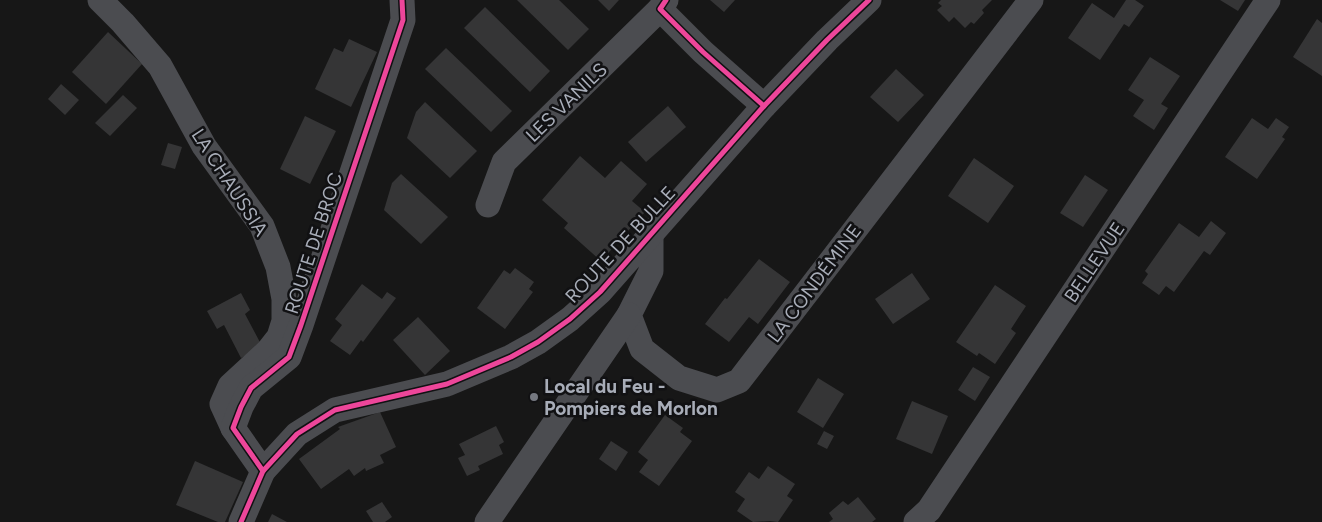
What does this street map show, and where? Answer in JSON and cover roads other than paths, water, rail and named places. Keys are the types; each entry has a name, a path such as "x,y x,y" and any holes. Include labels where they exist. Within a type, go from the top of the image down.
{"street":[{"name":"LA CHAUSSIA","path":"100,0 123,23 160,66 204,146 262,226 278,267 284,299 284,321 279,337 268,351 230,386 222,404 233,428"},
{"name":"ROUTE DE BROC","path":"233,428 251,388 289,357 403,20 402,0"},
{"name":"ROUTE DE BULLE","path":"240,522 263,471 297,434 335,410 447,384 511,357 538,342 570,319 600,292 764,106 827,40 869,0"},
{"name":"LA CONDÉMINE","path":"629,315 642,349 679,378 716,390 739,381 1031,0"},
{"name":"BELLEVUE","path":"916,522 929,510 1268,0"},
{"name":"LES VANILS","path":"488,205 504,162 663,5 703,52 764,106"},
{"path":"488,522 629,315 651,271 651,234"},
{"path":"233,428 263,471"}],"place":[{"name":"Local du Feu - Pompiers de Morlon","path":"534,397"}]}
